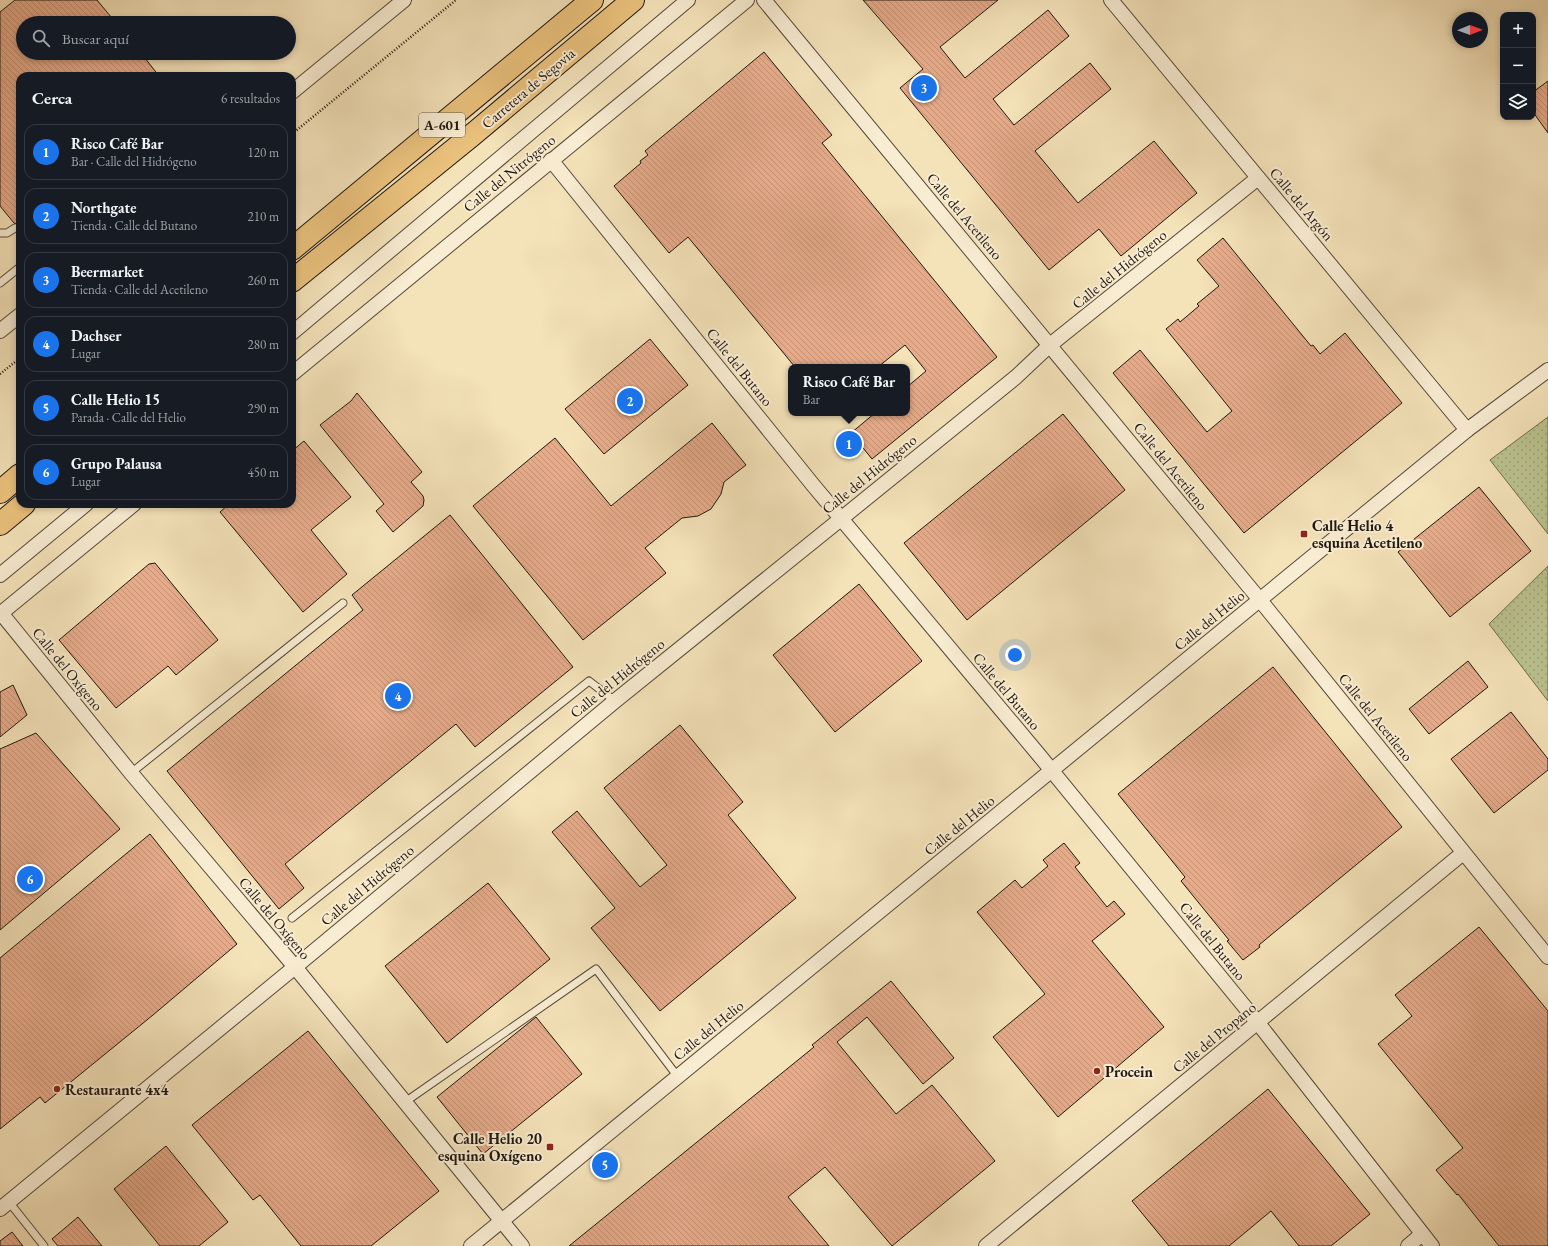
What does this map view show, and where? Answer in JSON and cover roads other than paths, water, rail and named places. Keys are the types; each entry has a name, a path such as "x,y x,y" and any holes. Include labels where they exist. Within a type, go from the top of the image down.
{"highway":[{"name":"Carretera de Segovia","path":"296,246 592,0"},
{"name":"Carretera de Segovia","path":"296,278 471,136 633,0"},
{"path":"0,492 16,478"},
{"path":"0,524 19,508"}],"street":[{"path":"296,89 404,0"},
{"path":"296,330 688,0"},
{"name":"Calle del Nitrógeno","path":"296,371 747,0"},
{"name":"Calle del Acetileno","path":"764,0 1260,600 1463,854 1548,957"},
{"name":"Calle del Argón","path":"1111,0 1467,430"},
{"name":"Calle del Butano","path":"551,160 808,478 1258,1023 1432,1246"},
{"name":"Calle del Hidrógeno","path":"5,1206 295,968 615,700 1016,377 1050,345 1258,178"},
{"path":"0,331 16,318"},
{"name":"Calle del Helio","path":"471,1246 1467,430 1548,370"},
{"path":"0,575 81,508"},
{"path":"0,613 129,508"},
{"name":"Calle del Oxígeno","path":"0,613 131,773 295,968 522,1246"},
{"name":"Calle del Propano","path":"986,1246 1463,854"},
{"path":"1408,1246 1422,1234"}],"lane":[{"path":"0,233 15,228"},
{"path":"0,283 16,270"},
{"path":"131,773 343,603"},
{"path":"292,918 589,681 615,700"},
{"path":"405,1102 596,969 678,1076"},
{"path":"5,1206 44,1246"}],"place":[{"name":"Beermarket","path":"924,88"},
{"name":"Northgate","path":"630,401"},
{"name":"Risco Café Bar","path":"849,444"},
{"name":"Calle Helio 4 esquina Acetileno","path":"1304,534"},
{"name":"Dachser","path":"398,696"},
{"name":"Grupo Palausa","path":"30,879"},
{"name":"Procein","path":"1097,1071"},
{"name":"Restaurante 4x4","path":"57,1089"},
{"name":"Calle Helio 20 esquina Oxígeno","path":"550,1147"},
{"name":"Calle Helio 15","path":"605,1165"}]}
